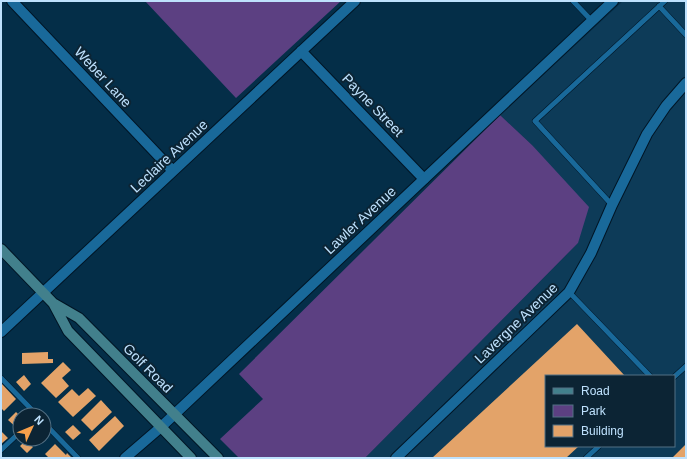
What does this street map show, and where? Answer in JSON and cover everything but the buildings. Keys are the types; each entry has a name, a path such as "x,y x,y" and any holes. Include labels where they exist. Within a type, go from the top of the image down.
{"main road":[{"name":"Golf Road","path":"1,249 53,303 79,318 218,458"},
{"name":"Golf Road","path":"53,303 68,331 191,458"}],"street":[{"name":"Weber Lane","path":"12,1 173,171"},
{"name":"Leclaire Avenue","path":"1,332 355,1"},
{"name":"Lawler Avenue","path":"125,458 161,427 613,1"},
{"name":"Payne Street","path":"301,52 424,179"},
{"name":"Lavergne Avenue","path":"396,458 569,292 591,253 612,205 650,129 666,106 686,84"}],"lane":[{"path":"574,1 592,21"},
{"path":"612,205 535,121 665,1"},
{"path":"659,6 686,35"},
{"path":"569,292 649,375"},
{"path":"675,376 686,366"},
{"path":"1,378 28,407"},
{"path":"52,431 78,458"},
{"path":"1,450 12,440"},
{"path":"586,458 598,447"}],"shaded area":[{"path":"623,1 686,1 686,458 365,458 578,243 532,145 500,115"}],"green space":[{"path":"145,1 341,1 236,98"},
{"path":"500,115 532,145 589,207 578,243 365,458 239,458 220,439 263,399 239,374"}]}
